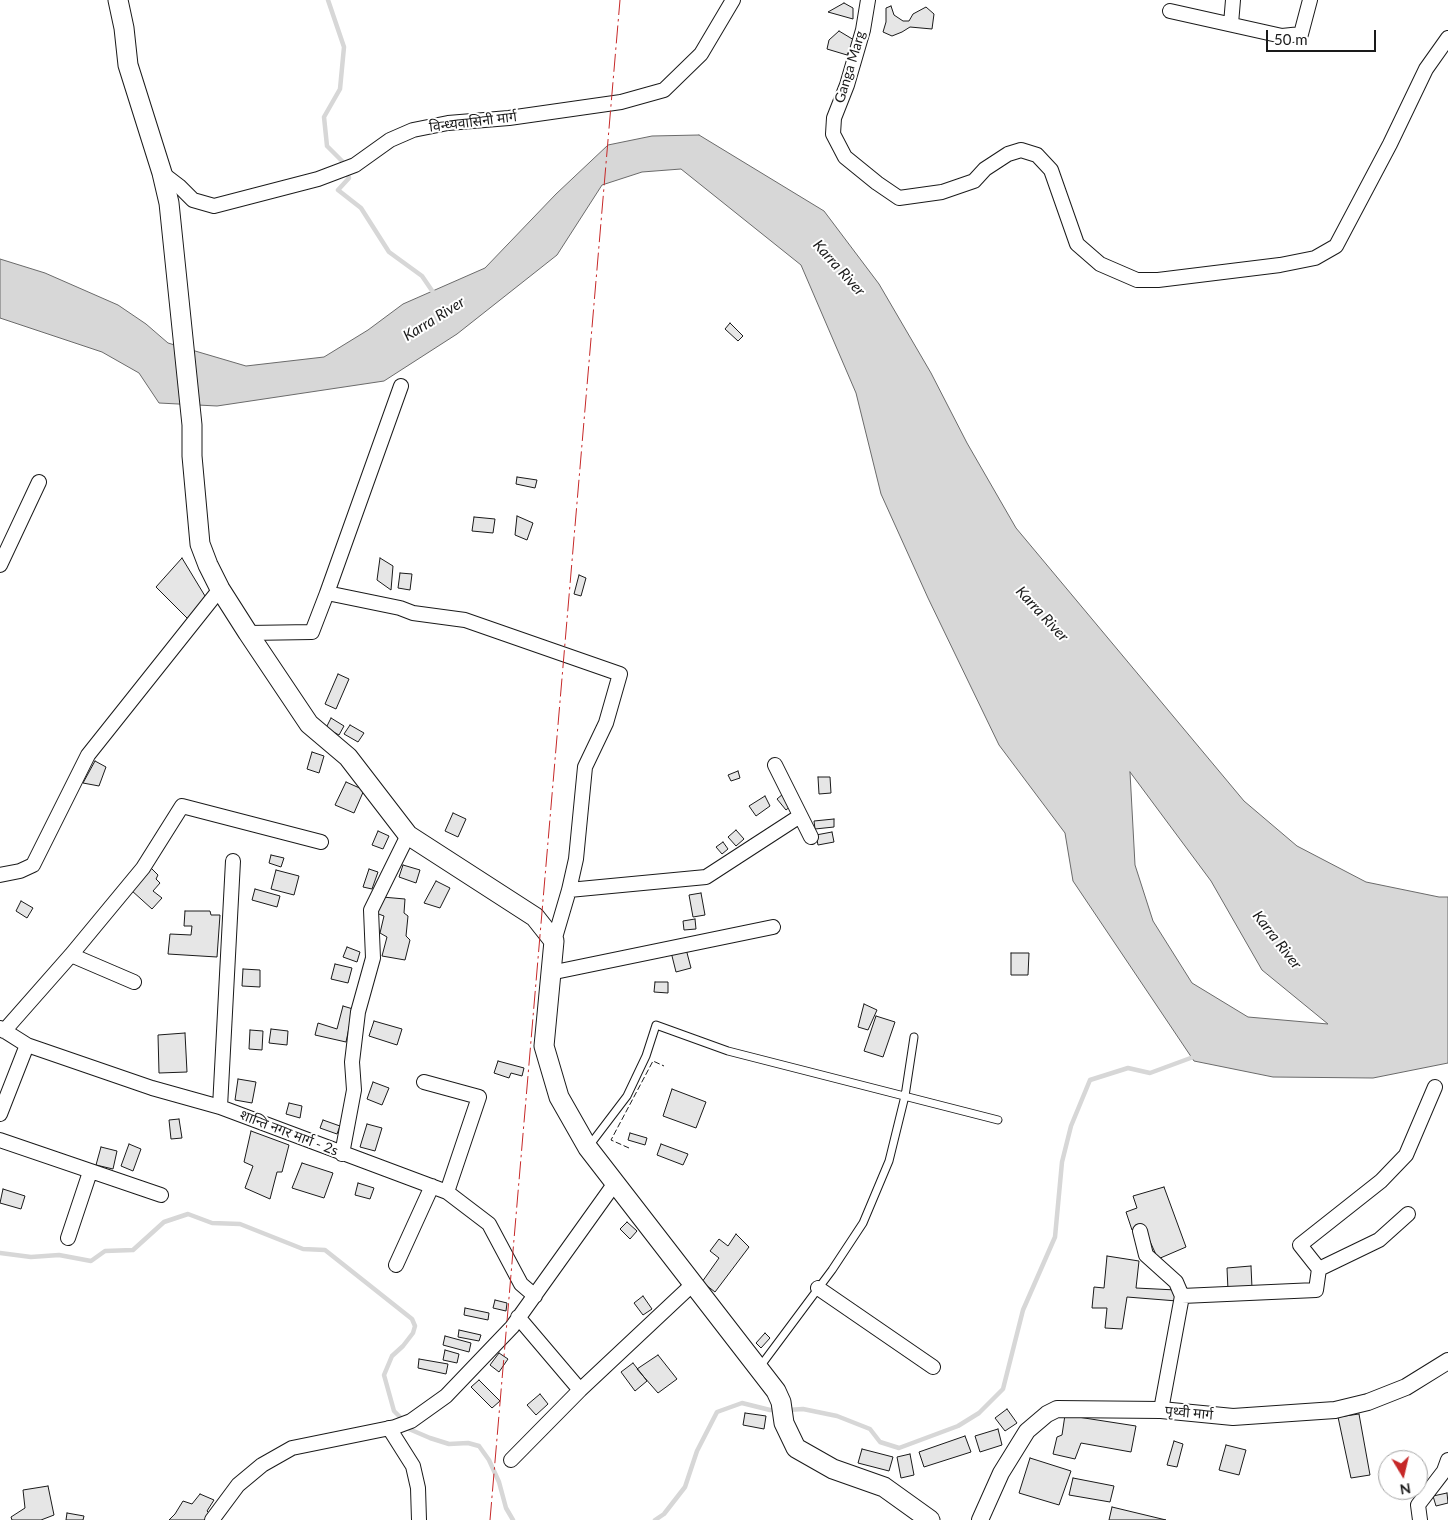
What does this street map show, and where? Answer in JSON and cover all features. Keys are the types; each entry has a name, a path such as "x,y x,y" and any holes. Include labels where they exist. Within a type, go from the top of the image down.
{"main road":[{"path":"118,0 124,28 128,65 162,173 169,204 192,425 192,456 200,544 220,589 309,724 348,756 408,835 535,918 554,941 544,1046 560,1097 588,1148 776,1391 781,1402 784,1423 796,1448 833,1468 884,1487 930,1520"}],"street":[{"name":"विन्ध्यवासिनी मार्ग","path":"162,173 193,200 214,206 308,182 355,165 390,140 413,130 448,123 509,118 621,102 664,90 701,54 733,0"},
{"name":"Ganga Marg","path":"868,0 863,30 847,85 834,118 832,134 845,157 899,198 942,192 974,181 985,170 1008,154 1021,150 1037,155 1051,170 1077,244 1100,264 1137,280 1158,280 1280,265 1315,258 1336,246 1390,144 1426,68 1448,38"},
{"path":"1232,24 1233,0"},
{"path":"1170,11 1282,36 1300,34 1310,0"},
{"path":"248,633 312,632 401,386"},
{"path":"1,562 39,482"},
{"path":"0,874 20,871 33,865 88,755 220,589"},
{"path":"327,593 400,608 413,613 465,620 620,674 606,723 585,767 576,858 554,941"},
{"path":"775,766 811,837"},
{"path":"2,1029 71,954 143,868 182,806 321,842"},
{"path":"569,890 706,877 800,816"},
{"path":"342,1154 354,1090 352,1062 358,1012 373,958 371,910 408,835"},
{"path":"220,1107 233,862"},
{"path":"550,972 773,927"},
{"path":"71,954 134,982"},
{"name":"शान्ति नगर मार्ग - 2s","path":"2,1029 27,1045 152,1088 220,1107 447,1192 488,1224 521,1284 535,1296"},
{"path":"0,1114 27,1045"},
{"path":"424,1082 479,1097 447,1192"},
{"path":"1182,1296 1316,1290 1318,1269 1300,1245 1381,1181 1406,1155 1435,1086"},
{"path":"1,1142 161,1195"},
{"path":"68,1238 90,1172"},
{"path":"212,1520 238,1485 262,1465 292,1448 389,1428 411,1421 446,1396 512,1327 615,1183"},
{"path":"396,1265 432,1186"},
{"path":"1318,1269 1379,1240 1408,1214"},
{"path":"1140,1231 1146,1254 1176,1282 1182,1296 1161,1410"},
{"path":"511,1460 580,1390 693,1284"},
{"path":"818,1288 933,1367"},
{"path":"518,1317 580,1390"},
{"name":"पृथ्वी मार्ग","path":"980,1520 1001,1473 1027,1431 1047,1414 1058,1409 1161,1410 1233,1417 1335,1410 1368,1402 1398,1390 1448,1361"},
{"path":"389,1428 413,1466 418,1488 419,1520"},
{"path":"1420,1520 1418,1505 1444,1471 1448,1460"}],"lane":[{"path":"588,1148 627,1096 646,1056 656,1025 728,1052 998,1120"},
{"path":"758,1368 818,1288 863,1222 889,1161 905,1096 914,1037"}],"water":[{"name":"Karra River","path":"699,135 824,211 879,284 931,373 967,443 1016,528 1244,801 1297,846 1366,882 1439,897 1448,897 1448,1063 1373,1078 1273,1077 1194,1061 1073,881 1065,833 999,745 928,598 881,494 856,393 801,265 681,169 642,172 602,185 557,255 457,334 384,381 217,406 159,403 139,373 102,352 0,318 0,259 45,273 118,305 146,324 168,343 246,366 324,357 368,330 403,304 485,268 556,194 608,145 652,136","holes":["1130,772 1211,881 1262,970 1328,1024 1248,1017 1192,983 1153,921 1135,865"]}],"building":[{"path":"844,3 853,8 853,19 828,12"},
{"path":"891,6 894,15 903,21 909,21 913,14 926,7 934,14 932,29 910,27 892,36 883,32 886,22 886,8"},
{"path":"839,31 854,40 847,55 827,49 829,40"},
{"path":"730,323 743,336 738,341 725,329"},
{"path":"517,477 537,480 535,488 516,484"},
{"path":"517,516 533,523 527,540 515,535"},
{"path":"474,517 495,519 493,533 472,531"},
{"path":"182,558 205,596 189,620 156,587"},
{"path":"380,558 393,566 391,590 377,580"},
{"path":"400,573 412,574 410,590 398,588"},
{"path":"579,575 586,578 581,596 574,594"},
{"path":"338,674 349,679 336,709 325,704"},
{"path":"331,718 344,726 339,735 326,728"},
{"path":"350,725 364,733 358,742 344,734"},
{"path":"312,752 324,756 319,773 307,769"},
{"path":"95,761 106,767 99,786 83,783"},
{"path":"738,771 740,778 731,781 728,775"},
{"path":"818,777 830,777 831,793 819,794"},
{"path":"346,782 364,790 354,813 335,805"},
{"path":"783,794 792,805 786,810 777,799"},
{"path":"765,796 770,806 756,816 749,806"},
{"path":"453,813 466,819 458,837 445,831"},
{"path":"834,819 834,827 815,829 814,821"},
{"path":"736,830 744,839 736,846 728,837"},
{"path":"378,831 389,836 383,849 372,845"},
{"path":"832,832 834,842 818,845 816,835"},
{"path":"723,842 728,849 722,854 716,847"},
{"path":"271,855 284,858 281,867 269,863"},
{"path":"403,865 420,870 416,883 399,877"},
{"path":"150,867 158,875 156,879 160,883 153,891 162,898 152,909 131,890"},
{"path":"369,869 378,872 372,889 363,887"},
{"path":"276,870 299,876 294,895 271,889"},
{"path":"436,881 450,888 440,908 424,903"},
{"path":"255,889 280,896 277,907 252,900"},
{"path":"701,893 705,915 693,917 689,895"},
{"path":"382,897 405,899 404,913 408,916 406,936 410,940 405,960 382,956 387,937 380,933 384,916 376,913"},
{"path":"21,901 33,908 27,918 16,911"},
{"path":"185,911 210,911 211,915 220,915 217,957 168,954 170,934 191,935 192,926 184,926"},
{"path":"695,919 696,929 684,930 683,921"},
{"path":"347,947 360,952 357,962 343,957"},
{"path":"686,949 691,968 676,972 671,952"},
{"path":"1011,953 1029,953 1028,975 1011,975"},
{"path":"335,964 352,968 348,983 331,979"},
{"path":"243,969 260,970 260,987 242,986"},
{"path":"655,982 668,982 668,993 654,992"},
{"path":"864,1004 877,1010 868,1030 858,1027"},
{"path":"343,1006 353,1009 346,1042 315,1035 318,1023 337,1029"},
{"path":"876,1016 895,1022 883,1057 864,1051"},
{"path":"374,1021 402,1029 397,1045 369,1036"},
{"path":"271,1029 288,1031 287,1045 269,1043"},
{"path":"250,1030 263,1031 262,1050 249,1049"},
{"path":"185,1033 187,1072 159,1073 158,1035"},
{"path":"498,1061 524,1068 522,1076 511,1073 509,1078 494,1073"},
{"path":"238,1079 256,1082 252,1103 235,1100"},
{"path":"373,1082 389,1088 382,1105 367,1099"},
{"path":"672,1089 706,1102 696,1128 663,1116"},
{"path":"289,1103 302,1106 300,1118 286,1114"},
{"path":"179,1119 182,1138 171,1139 169,1120"},
{"path":"323,1120 340,1126 337,1134 320,1128"},
{"path":"367,1124 382,1128 375,1151 360,1147"},
{"path":"251,1131 289,1145 282,1172 277,1172 270,1199 245,1188 253,1166 244,1162"},
{"path":"630,1133 647,1138 645,1145 628,1140"},
{"path":"129,1144 141,1149 133,1171 121,1166"},
{"path":"661,1144 688,1154 683,1165 657,1155"},
{"path":"101,1147 117,1151 113,1169 96,1165"},
{"path":"302,1163 333,1173 324,1198 292,1188"},
{"path":"358,1183 374,1188 370,1199 355,1195"},
{"path":"1164,1187 1186,1247 1158,1259 1143,1226 1132,1230 1126,1212 1137,1208 1133,1196"},
{"path":"3,1189 25,1196 21,1209 0,1203"},
{"path":"627,1222 637,1231 630,1239 620,1229"},
{"path":"736,1234 749,1247 715,1292 702,1282 719,1258 710,1251 719,1239 728,1246"},
{"path":"1107,1256 1139,1261 1136,1288 1176,1290 1177,1301 1127,1297 1122,1329 1105,1328 1107,1308 1092,1308 1094,1287 1104,1288"},
{"path":"1251,1266 1252,1288 1228,1290 1227,1268"},
{"path":"643,1296 652,1309 643,1315 634,1303"},
{"path":"495,1300 507,1303 506,1311 493,1308"},
{"path":"465,1308 489,1313 488,1320 464,1315"},
{"path":"459,1330 481,1335 479,1341 458,1337"},
{"path":"765,1333 770,1338 761,1348 756,1343"},
{"path":"445,1336 471,1343 469,1352 443,1345"},
{"path":"445,1350 459,1354 457,1363 443,1360"},
{"path":"499,1353 508,1359 499,1372 490,1365"},
{"path":"658,1355 677,1379 658,1393 637,1369"},
{"path":"419,1359 448,1364 446,1374 418,1368"},
{"path":"633,1363 647,1381 635,1391 621,1372"},
{"path":"479,1380 500,1401 492,1408 471,1387"},
{"path":"540,1394 548,1404 536,1415 527,1405"},
{"path":"1007,1409 1017,1423 1005,1431 995,1418"},
{"path":"745,1413 766,1416 764,1429 743,1425"},
{"path":"1359,1414 1370,1475 1351,1478 1338,1417"},
{"path":"1065,1415 1136,1426 1131,1452 1081,1443 1075,1459 1053,1454 1057,1437 1062,1435"},
{"path":"998,1429 1002,1445 980,1452 975,1436"},
{"path":"965,1436 971,1452 924,1467 919,1452"},
{"path":"1174,1441 1183,1444 1177,1467 1167,1465"},
{"path":"1226,1445 1246,1450 1239,1475 1219,1470"},
{"path":"862,1449 893,1457 889,1471 858,1463"},
{"path":"910,1454 914,1475 901,1478 897,1457"},
{"path":"1030,1458 1071,1471 1059,1505 1019,1493"},
{"path":"1073,1478 1114,1486 1110,1502 1069,1495"},
{"path":"48,1486 54,1515 41,1520 12,1520 11,1517 25,1508 23,1490"},
{"path":"1447,1493 1448,1503 1436,1506 1433,1496"},
{"path":"200,1494 214,1500 207,1511 211,1515 208,1520 169,1520 183,1501 192,1504"},
{"path":"1112,1507 1166,1520 1109,1520"},
{"path":"67,1513 84,1516 83,1520 66,1520"}],"waterway":[{"path":"328,0 344,47 340,89 324,117 327,146 343,162"},
{"path":"348,175 349,178 338,190 361,208 389,252 422,276 435,295"},
{"path":"787,1410 803,1409 837,1416 870,1429 880,1442 899,1448 958,1426 979,1413 1003,1389 1023,1310 1055,1237 1062,1162 1071,1126 1090,1080 1128,1068 1150,1073 1196,1056"},
{"path":"0,1253 31,1257 59,1255 91,1261 105,1251 133,1250 164,1222 188,1214 212,1223 240,1224 303,1249 325,1250 412,1319 415,1326 413,1333 392,1356 384,1375 394,1411 400,1417"},
{"path":"655,1520 664,1514 685,1487 697,1451 717,1412 742,1403 777,1410"},
{"path":"409,1429 449,1444 468,1443 479,1446 489,1460 499,1482 506,1508 513,1520"}],"fence":[{"path":"629,1148 611,1140 653,1061 664,1066"}],"power":[{"path":"490,1520 620,0"}]}
